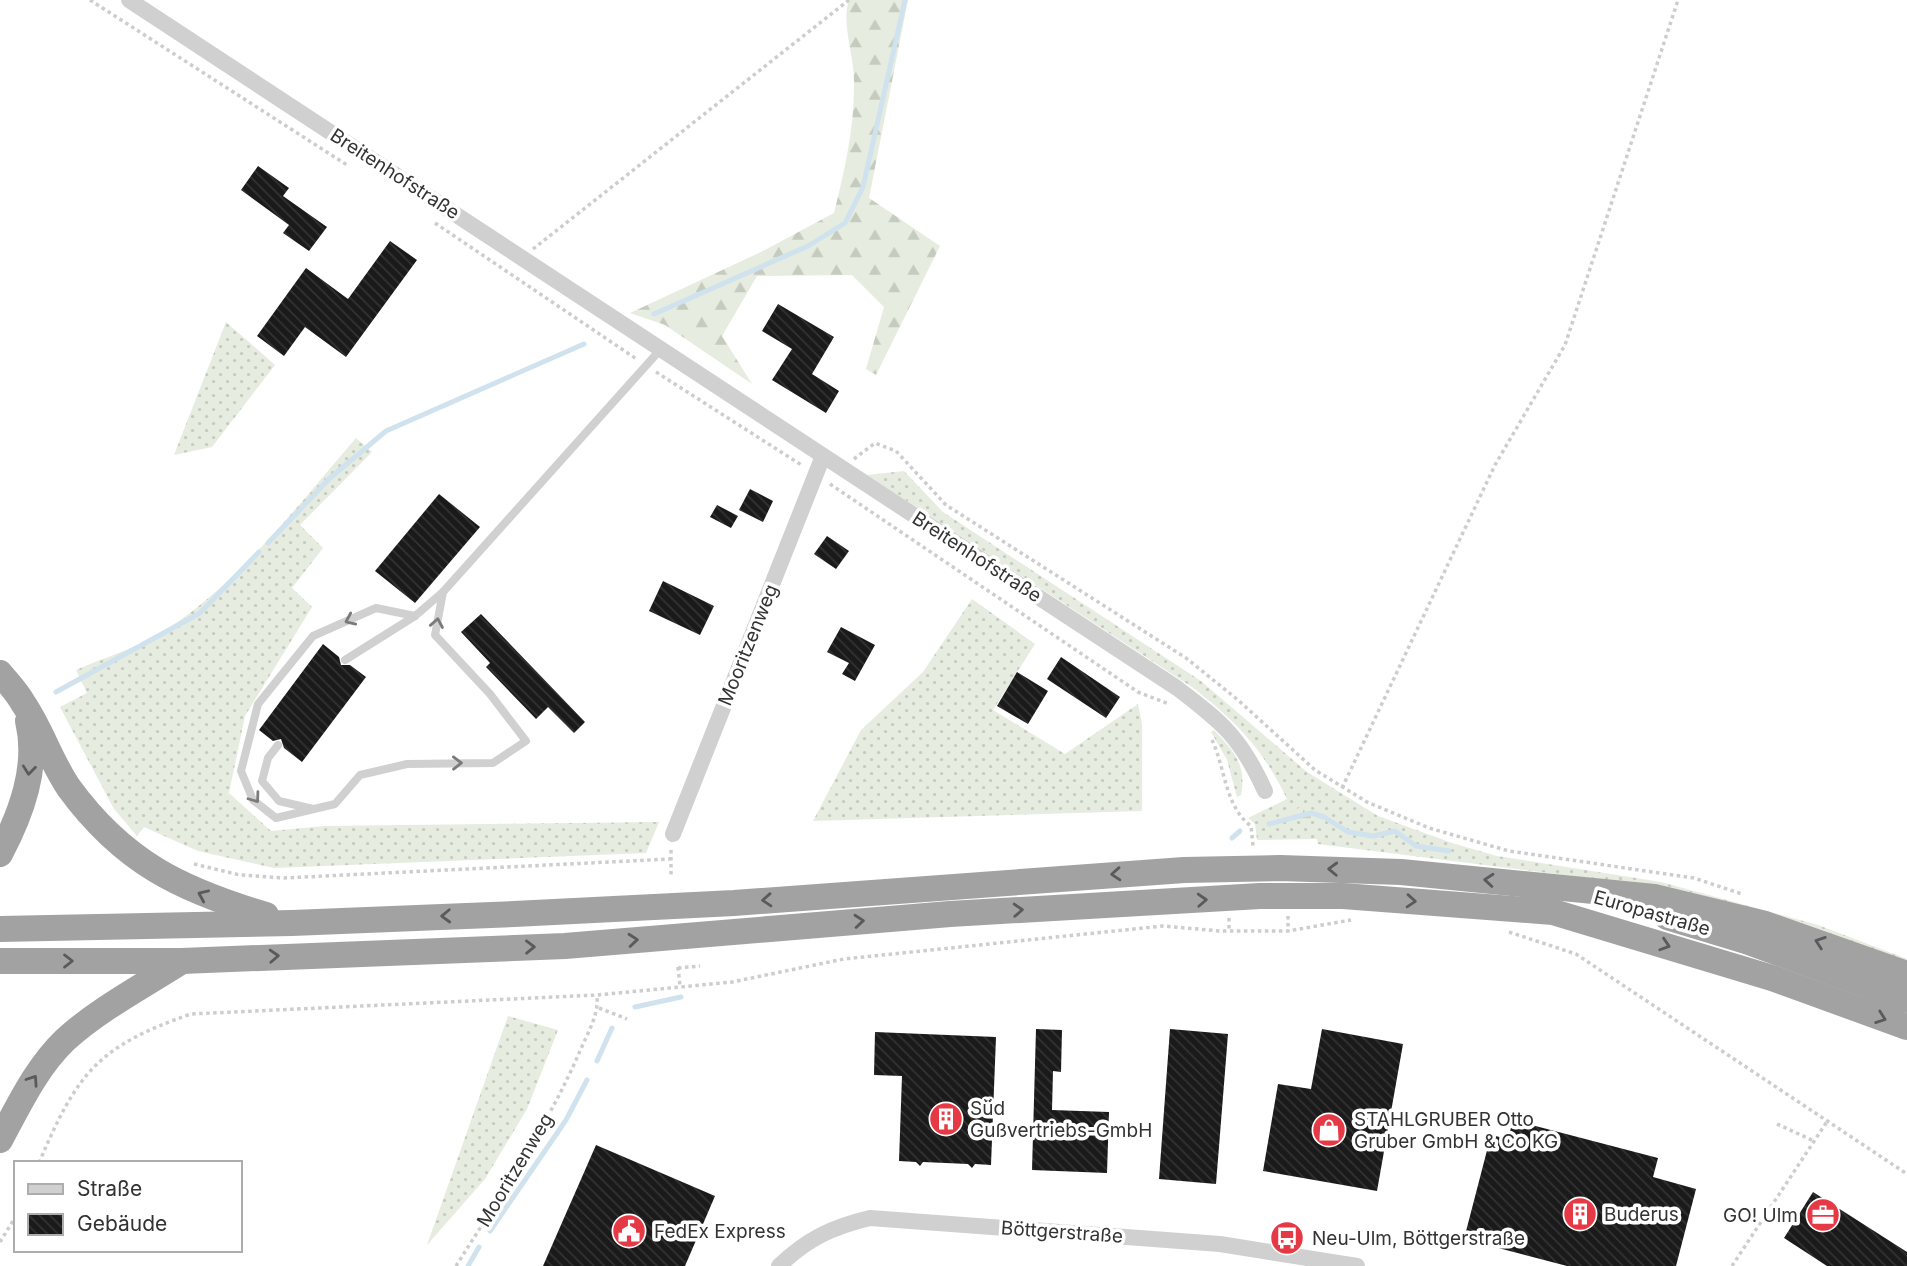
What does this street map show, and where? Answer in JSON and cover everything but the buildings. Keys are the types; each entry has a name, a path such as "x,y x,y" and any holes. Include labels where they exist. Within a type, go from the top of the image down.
{"highway":[{"path":"0,673 23,703 68,786 104,831 157,874 212,899 292,923"},
{"path":"0,854 26,794 32,738 23,703"},
{"path":"0,929 292,923 734,903 1184,870 1280,867 1401,872 1555,899 1907,1027"},
{"path":"0,961 182,961 413,949 565,946 950,914 1260,896 1555,899 1654,897 1765,924 1907,974"},
{"name":"Europastraße","path":"1555,899 1746,941 1907,1000"},
{"path":"0,1140 32,1079 64,1041 99,1014 182,961"}],"street":[{"name":"Breitenhofstraße","path":"129,0 527,259 660,350 1196,702 1230,731 1249,755 1265,791"},
{"name":"Mooritzenweg","path":"673,834 823,456"},
{"name":"Böttgerstraße","path":"779,1266 803,1244 835,1226 870,1218 1220,1244 1357,1266"}],"lane":[{"path":"345,660 415,616 443,592 591,431 660,350"},
{"path":"415,616 376,608 313,636 258,704 242,771 253,800 276,818 335,804 360,775 407,764 493,763 526,741 489,694 435,635 443,592"},
{"path":"278,745 268,758 262,781 279,801 317,810"}],"path":[{"path":"90,0 358,172"},
{"path":"527,259 532,250 849,0"},
{"path":"1342,788 1495,465 1565,345 1678,0"},
{"path":"433,222 646,366 817,475 1138,692 1176,709"},
{"path":"845,471 857,454 875,443 896,451 946,505 1186,658 1238,699 1315,770 1342,788 1416,823 1468,841 1509,851 1694,878 1746,896"},
{"path":"1211,738 1222,761 1234,804 1242,819 1251,826 1253,846"},
{"path":"671,877 673,834"},
{"path":"185,859 240,874 284,878 670,859"},
{"path":"1288,916 1288,931"},
{"path":"1229,918 1229,931"},
{"path":"40,1161 61,1109 82,1079 107,1054 146,1030 191,1014 597,995 732,982 844,959 1163,926 1229,931 1288,931 1361,921"},
{"path":"1500,931 1576,954 1907,1174"},
{"path":"680,987 678,967 700,966"},
{"path":"597,995 599,1008 627,1019"},
{"name":"Mooritzenweg","path":"456,1266 536,1139 568,1079 599,1008"},
{"path":"1732,1266 1828,1120"},
{"path":"1777,1124 1814,1141"},
{"path":"0,1242 14,1219"}],"green space":[{"path":"849,0 908,0 869,198 940,246 876,375 866,369 884,307 852,275 757,276 722,336 752,384 665,325 630,313 761,252 834,213 853,114 853,70 846,19"},
{"path":"226,322 275,365 212,447 174,455"},
{"path":"356,438 372,452 300,525 323,548 292,588 312,607 245,716 229,793 271,831 325,826 659,822 646,853 274,868 198,851 144,827 137,836 114,809 60,707 87,693 76,670 143,642 191,612 266,542"},
{"path":"904,471 943,512 1201,681 1307,772 1378,816 1497,856 1661,882 1818,925 1907,959 1907,967 1571,876 1318,844 1317,839 1257,840 1255,824 1248,818 1287,799 1259,751 1237,726 1195,689 867,475"},
{"path":"972,599 1035,644 993,710 1065,754 1138,704 1142,724 1142,811 813,821 861,730 923,672"},
{"path":"1214,730 1233,752 1240,767 1241,795 1237,797 1227,760 1211,732"},
{"path":"1303,805 1325,815 1324,818 1278,822"},
{"path":"508,1016 558,1030 527,1109 485,1179 427,1245"}],"waterway":[{"path":"654,314 808,246 845,223 863,187 905,0"},
{"path":"268,543 330,478 386,431 584,344"},
{"path":"56,692 200,613 259,552"},
{"path":"1269,824 1311,813 1324,817 1348,832 1374,836 1395,831 1416,846 1449,851"},
{"path":"1232,838 1240,831"},
{"path":"635,1007 681,997"},
{"path":"597,1061 612,1028"},
{"path":"490,1231 566,1120 587,1080"},
{"path":"468,1266 479,1247"}],"place":[{"name":"Süd Gußvertriebs-GmbH","path":"946,1119"},
{"name":"STAHLGRUBER Otto Gruber GmbH & Co KG","path":"1329,1130"},
{"name":"Buderus","path":"1580,1214"},
{"name":"GO! Ulm","path":"1823,1215"},
{"name":"FedEx Express","path":"629,1231"},
{"name":"Neu-Ulm, Böttgerstraße","path":"1287,1238"}]}
